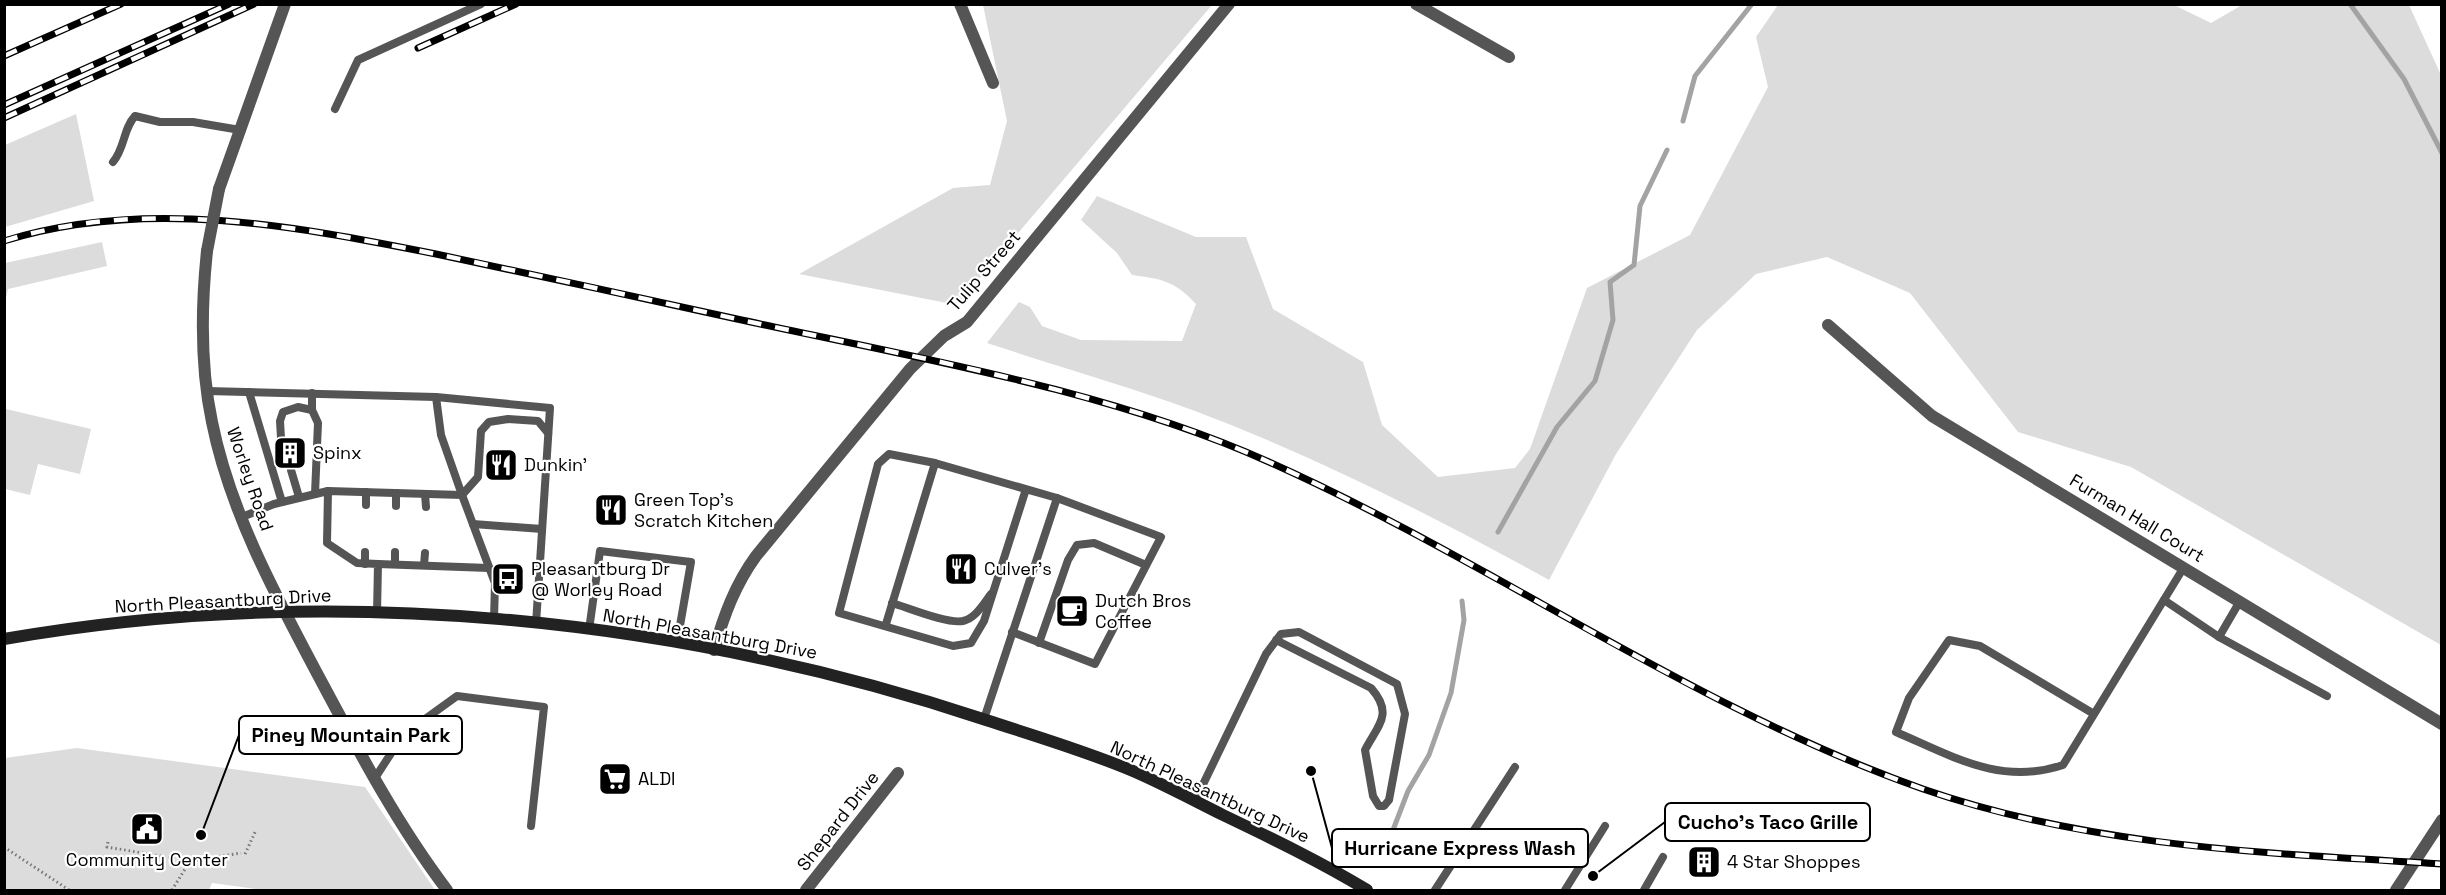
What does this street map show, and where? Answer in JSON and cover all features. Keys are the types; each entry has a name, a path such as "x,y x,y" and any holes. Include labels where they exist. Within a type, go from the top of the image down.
{"main road":[{"name":"North Pleasantburg Drive","path":"4,639 180,619 283,613 377,613 536,624 677,643 857,681 984,719 1132,771 1278,841 1367,891"}],"street":[{"name":"Worley Road","path":"285,4 219,189 207,250 202,306 207,392 218,448 242,517 283,613 375,778 427,864 447,891"},
{"path":"960,4 993,83"},
{"name":"Tulip Street","path":"714,650 725,612 741,576 756,556 910,369 944,336 967,322 1229,4"},
{"path":"1416,4 1509,57"},
{"name":"Furman Hall Court","path":"1828,325 1932,416 2442,724"},
{"name":"Shepard Drive","path":"806,891 898,773"},
{"path":"2397,891 2442,820"}],"lane":[{"path":"335,110 358,60 481,4"},
{"path":"113,162 120,155 129,122 135,116 160,122 193,122 240,130"},
{"path":"207,392 436,397 550,408 536,624"},
{"path":"249,392 282,502"},
{"path":"312,393 312,410 318,423 315,494"},
{"path":"436,397 441,435 495,583 494,620"},
{"path":"281,438 280,421 283,412 298,407 312,410"},
{"path":"242,517 282,502 328,491 462,495 478,477 481,431 489,422 508,419 538,421 549,433"},
{"path":"1012,632 1095,664 1161,537 1057,498 1026,489 935,464 889,454 878,464 839,613 886,624 953,646 971,643 984,621 1026,489"},
{"path":"886,624 935,464"},
{"path":"291,470 299,497"},
{"path":"328,491 327,543 357,563 489,568"},
{"path":"366,492 366,505"},
{"path":"396,493 396,506"},
{"path":"425,494 426,507"},
{"path":"984,719 1057,498"},
{"path":"472,525 542,529"},
{"path":"1039,643 1068,560 1077,545 1094,543 1146,565"},
{"path":"590,630 600,551 691,562 677,643"},
{"path":"365,552 365,564"},
{"path":"395,552 395,564"},
{"path":"424,553 424,565"},
{"path":"377,613 378,564"},
{"path":"2094,714 1980,646 1949,640 1910,698 1896,732 1989,771 2040,773 2063,765 2184,567"},
{"path":"892,603 951,620 964,621 975,614 993,591"},
{"path":"2163,600 2218,637 2326,696"},
{"path":"2218,637 2240,601"},
{"path":"1195,801 1266,654 1276,640 1281,633 1299,632 1397,684 1405,714 1392,789 1384,806 1378,806 1373,796 1365,750 1380,726 1383,713 1382,700 1371,688 1276,640"},
{"path":"375,778 403,735 457,696 544,707 531,826"},
{"path":"1435,891 1515,767"},
{"path":"1565,891 1605,826"},
{"path":"1644,891 1663,857"}],"path":[{"path":"108,842 107,847 190,861 243,854 256,830"},
{"path":"4,847 69,891"},
{"path":"172,891 190,861"}],"shaded area":[{"path":"983,5 1212,5 957,305 799,274 953,188 990,185 1007,121"},
{"path":"1778,5 2174,5 2211,23 2242,5 2409,5 2441,75 2441,645 2131,467 2018,432 1910,293 1827,257 1756,274 1697,330 1616,454 1549,580 1375,489 1241,429 1144,393 987,343 1019,302 1030,307 1042,326 1081,340 1182,341 1196,304 1181,290 1167,282 1132,275 1117,253 1081,220 1097,196 1196,237 1246,237 1273,309 1363,362 1382,425 1438,477 1515,468 1530,449 1587,288 1690,235 1768,87 1756,37"},
{"path":"76,114 94,201 5,227 5,145"},
{"path":"102,242 107,266 8,289 5,302 5,263"},
{"path":"6,409 91,429 80,474 38,464 30,495 5,489"},
{"path":"77,748 365,787 435,890 263,890 212,883 209,890 5,890 5,758"}],"waterway":[{"path":"1683,121 1695,76 1752,4"},
{"path":"2350,4 2404,79 2442,153"},
{"path":"1498,532 1557,427 1595,381 1613,320 1610,282 1634,265 1640,206 1667,150"},
{"path":"1393,830 1408,791 1429,755 1451,693 1464,620 1462,601"}],"railway":[{"path":"4,56 121,4"},
{"path":"4,105 229,4"},
{"path":"4,118 254,4"},
{"path":"418,48 516,4"},
{"path":"4,241 57,228 111,221 165,218 220,220 275,226 436,254 1008,377 1142,414 1207,436 1269,462 1432,543 1755,718 1838,756 1923,789 2050,824 2114,835 2244,851 2442,864"}],"place":[{"name":"Spinx","path":"290,453"},
{"name":"Dunkin'","path":"501,465"},
{"name":"Green Top's Scratch Kitchen","path":"611,510"},
{"name":"Culver's","path":"961,569"},
{"name":"Pleasantburg Dr @ Worley Road","path":"508,579"},
{"name":"Dutch Bros Coffee","path":"1072,611"},
{"name":"Hurricane Express Wash","path":"1311,771"},
{"name":"ALDI","path":"615,779"},
{"name":"Community Center","path":"147,829"},
{"name":"Piney Mountain Park","path":"201,835"},
{"name":"4 Star Shoppes","path":"1704,862"},
{"name":"Cucho’s Taco Grille","path":"1593,876"}]}
